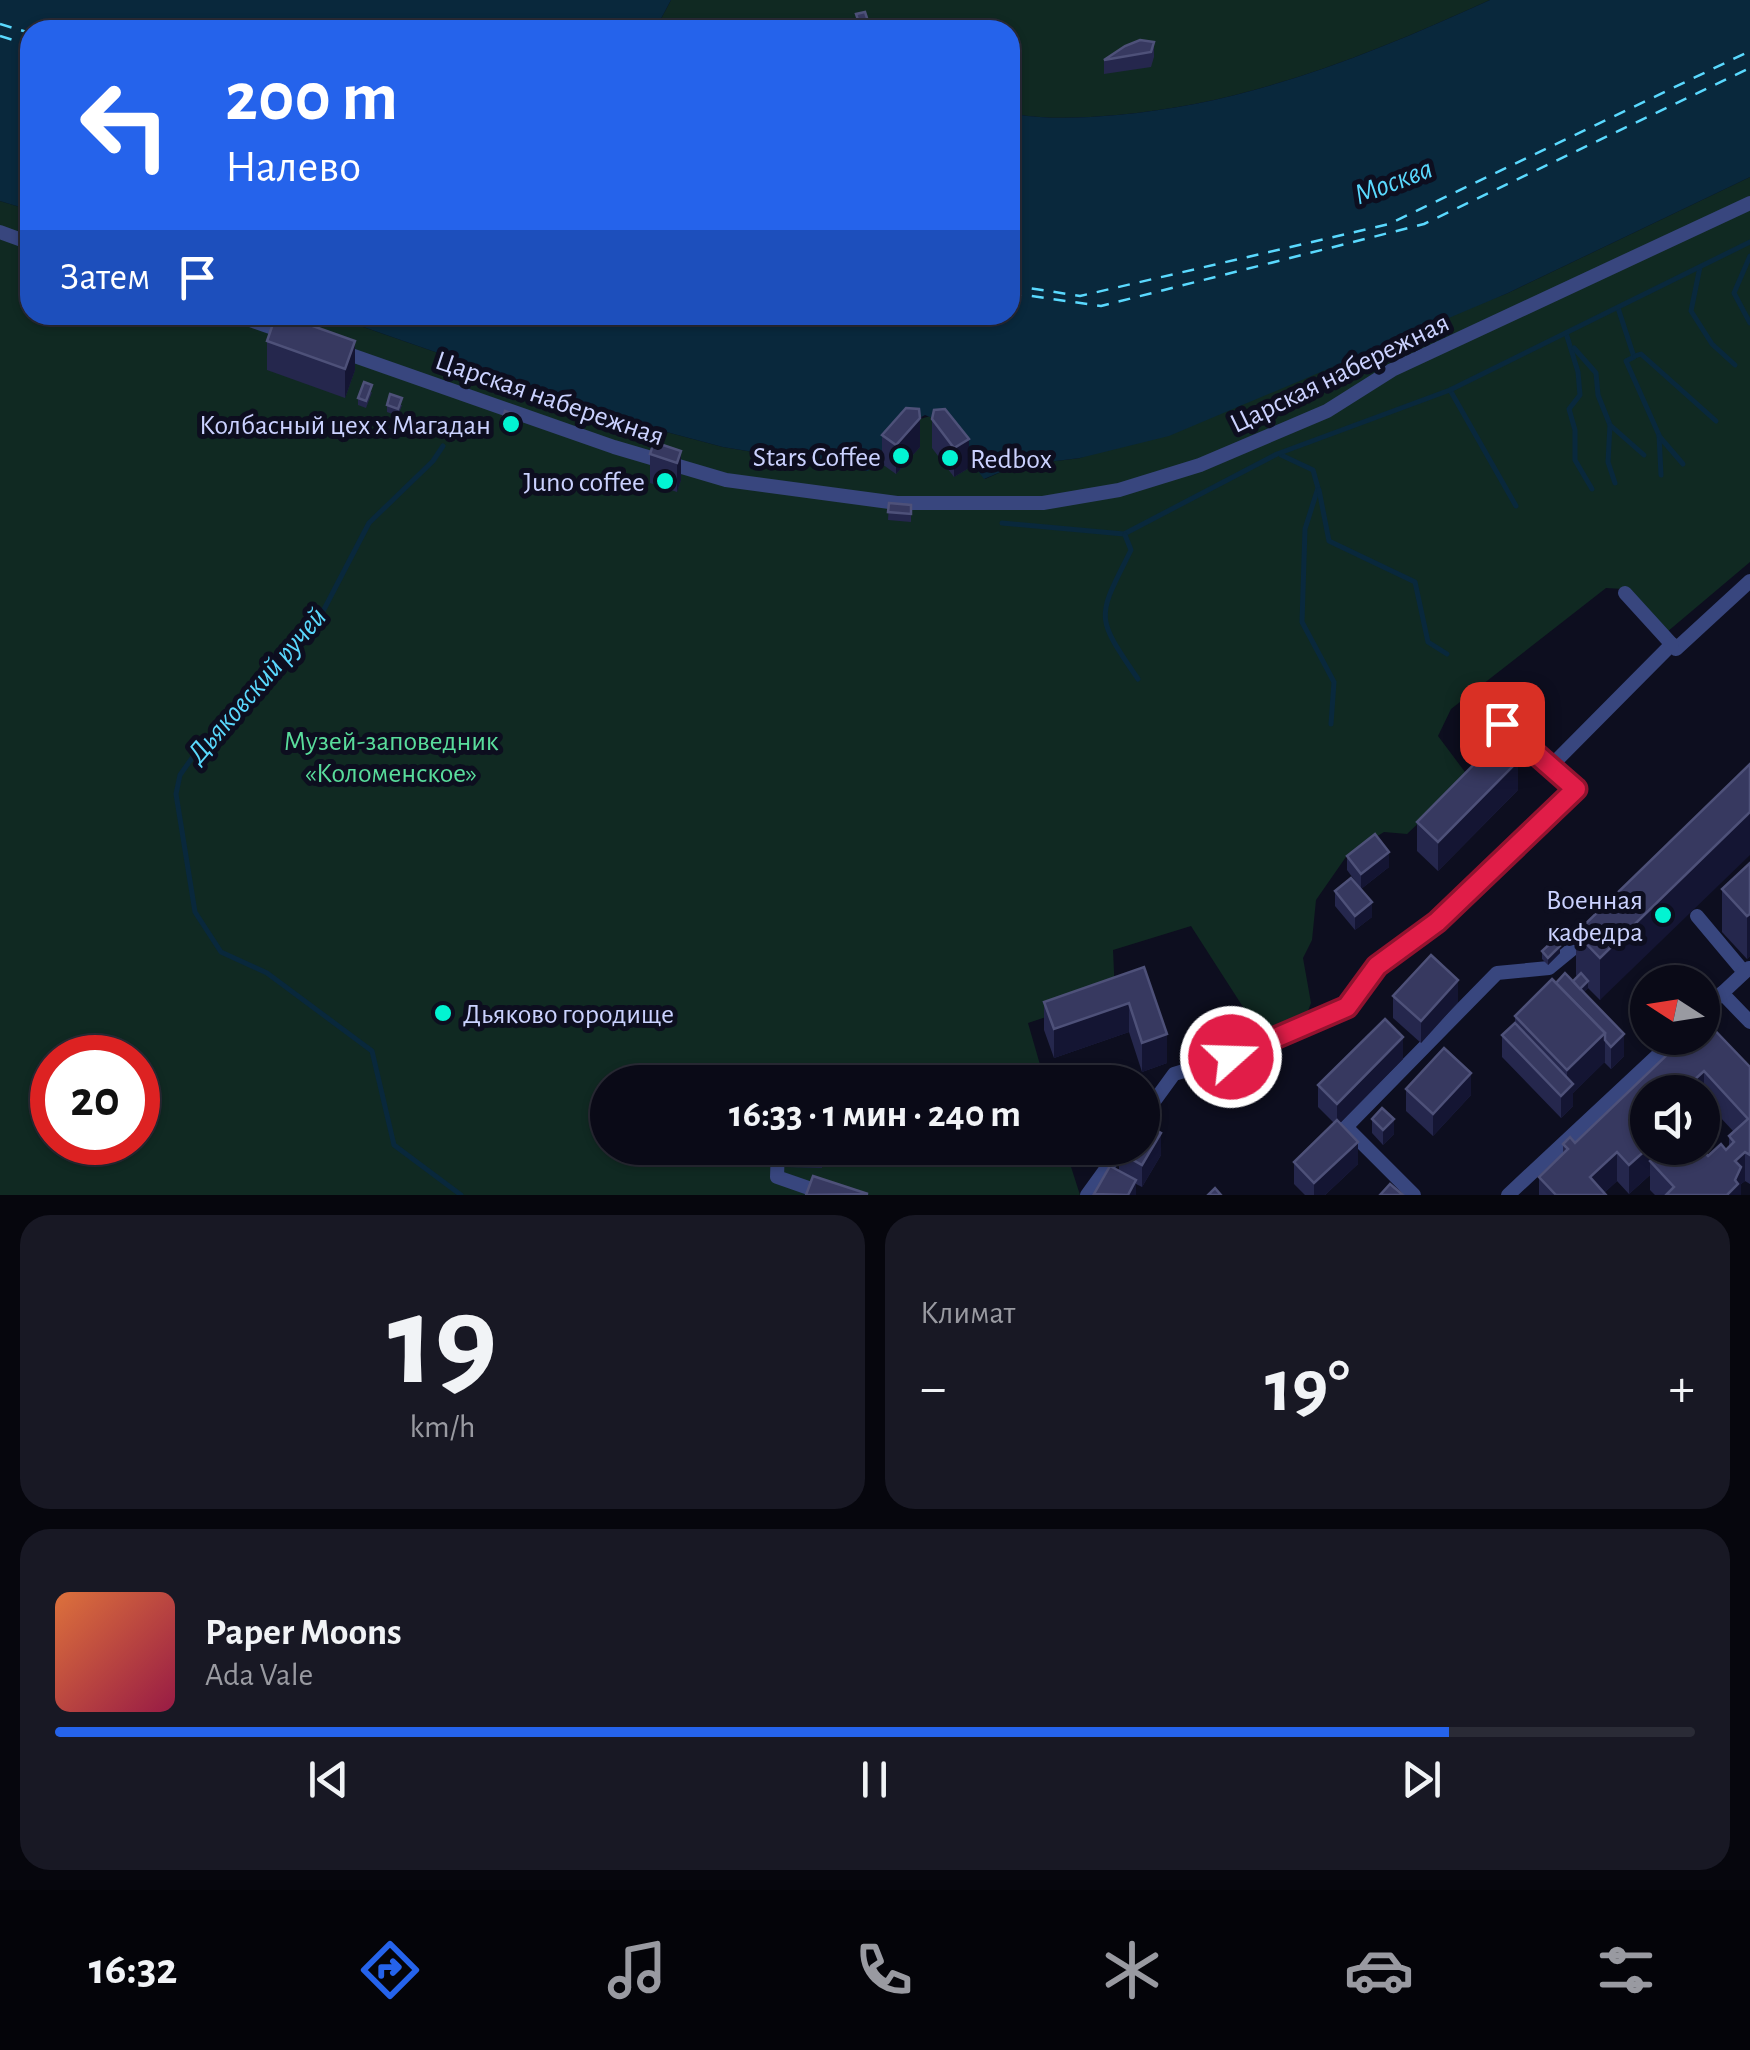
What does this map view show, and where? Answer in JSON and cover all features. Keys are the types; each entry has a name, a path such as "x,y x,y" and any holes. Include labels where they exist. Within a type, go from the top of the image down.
{"street":[{"name":"Царская набережная","path":"322,345 614,447 726,480 897,502 986,506 1043,502 1119,490 1200,465 1327,411 1392,370 1750,203"},
{"path":"265,325 305,339"},
{"path":"1625,593 1676,649 1750,581"},
{"path":"1552,765 1672,644"},
{"path":"1160,1093 1174,1074 1259,1048 1347,1007 1377,966 1437,922 1576,789 1502,724 1477,750"},
{"path":"1697,916 1747,970 1722,994 1750,1022"},
{"path":"1414,1195 1346,1128 1497,973 1549,968 1594,930"},
{"path":"1508,1195 1658,1055"},
{"path":"777,1165 777,1177 829,1195"},
{"path":"1086,1195 1108,1165"}],"green space":[{"path":"671,0 1490,0 1354,57 1262,88 1167,109 1064,118 1020,115 1020,20 660,20"},
{"name":"Музей-заповедник «Коломенское»","path":"1750,177 1750,562 1667,632 1624,589 1606,588 1451,709 1438,736 1468,776 1407,834 1384,832 1348,854 1316,900 1312,940 1303,958 1311,1003 1306,1016 1261,1035 1191,926 1113,950 1115,994 1028,1023 1040,1065 590,1065 590,1165 1070,1165 1080,1195 0,1195 0,201 20,207 20,325 358,325 659,430 723,447 867,471 914,421 930,416 940,421 985,479 1015,466 1080,458 1508,293"}],"water":[{"path":"0,0 671,0 660,20 20,20 20,207 0,201"},
{"name":"Москва","path":"1490,0 1750,0 1750,177 1508,293 1169,436 1080,458 1015,466 984,479 940,421 925,415 914,421 868,471 723,447 659,430 358,325 1020,325 1020,114 1091,117 1215,100 1308,74"}],"building":[{"path":"865,12 868,20 858,20 856,14"},
{"path":"1140,40 1154,42 1151,52 1104,60 1125,46"},
{"path":"273,325 310,325 355,341 345,369 267,341"},
{"path":"364,382 372,385 366,401 358,398"},
{"path":"390,394 402,398 398,409 387,405"},
{"path":"906,408 919,409 920,418 896,445 882,435"},
{"path":"945,409 969,439 954,448 932,419 934,410"},
{"path":"505,411 519,416 517,422 503,417"},
{"path":"654,442 681,451 677,463 650,454"},
{"path":"889,503 911,505 911,514 888,512"},
{"path":"1497,741 1518,761 1438,842 1417,822"},
{"path":"1750,764 1750,812 1600,958 1576,933"},
{"path":"1375,834 1389,852 1361,874 1347,856"},
{"path":"1750,863 1750,914 1747,916 1722,889"},
{"path":"1351,878 1372,902 1355,916 1335,891"},
{"path":"1554,940 1560,946 1548,958 1542,951"},
{"path":"1431,955 1458,980 1421,1021 1393,996"},
{"path":"1144,967 1167,1034 1142,1043 1129,1003 1054,1029 1044,1002"},
{"path":"1565,973 1624,1034 1611,1047 1605,1033 1556,983"},
{"path":"1581,973 1588,981 1580,989 1573,981"},
{"path":"1552,979 1605,1033 1567,1070 1515,1016"},
{"path":"1385,1019 1403,1037 1337,1104 1318,1085"},
{"path":"1515,1023 1573,1084 1561,1096 1502,1035"},
{"path":"1720,1036 1750,1067 1750,1155 1745,1152 1735,1161 1741,1167 1735,1180 1738,1184 1727,1195 1666,1195 1674,1187 1654,1165 1720,1165 1720,1145 1726,1150 1734,1142 1729,1136 1748,1119 1720,1088 1720,1075 1704,1071 1700,1075 1646,1075 1667,1055 1720,1055"},
{"path":"1444,1048 1471,1073 1433,1114 1406,1089"},
{"path":"1630,1090 1630,1164 1617,1152 1590,1177 1606,1195 1556,1195 1539,1177 1568,1149 1563,1144 1570,1137 1575,1143"},
{"path":"1382,1108 1394,1119 1383,1130 1372,1119"},
{"path":"1337,1120 1358,1142 1314,1183 1294,1162"},
{"path":"1110,1166 1136,1180 1128,1195 1094,1194"},
{"path":"813,1176 868,1194 806,1195"},
{"path":"1390,1184 1403,1195 1380,1195"}],"waterway":[{"path":"1002,523 1124,534 1277,454 1450,390 1750,242"},
{"path":"1750,256 1734,293 1750,323"},
{"path":"1700,267 1691,311 1712,344 1735,365"},
{"path":"1618,308 1634,357 1626,361 1659,435 1661,475"},
{"path":"1566,333 1578,372 1580,395 1569,409 1575,430 1575,460 1592,489"},
{"path":"1574,348 1596,373 1598,395 1610,425 1608,462 1615,483"},
{"path":"1635,356 1641,354 1716,421"},
{"path":"1450,390 1516,506"},
{"path":"1610,425 1644,455"},
{"path":"1659,436 1683,464"},
{"name":"Дьяковский ручей","path":"443,446 433,461 369,523 319,619 275,656 202,744 180,775 176,794 195,912 221,952 267,973 372,1051 394,1145 461,1195"},
{"path":"1281,455 1313,470 1318,488 1305,529 1302,622 1334,682 1331,724"},
{"path":"1319,490 1329,541 1415,582 1428,642 1447,654"},
{"path":"1125,535 1131,550 1112,590 1105,616 1107,628 1138,679"}],"ferry route":[{"path":"0,24 20,30"},
{"path":"0,36 20,42"},
{"path":"1020,287 1080,296 1389,224 1750,51"},
{"path":"1020,294 1101,306 1424,224 1750,68"}],"place":[{"name":"Колбасный цех x Магадан","path":"511,424"},
{"name":"Stars Coffee","path":"901,456"},
{"name":"Redbox","path":"950,458"},
{"name":"Juno coffee","path":"665,481"},
{"name":"Военная кафедра","path":"1663,915"},
{"name":"Дьяково городище","path":"443,1013"}],"route":[{"path":"1231,1057 1347,1007 1377,966 1437,922 1576,789 1502,724"}]}
